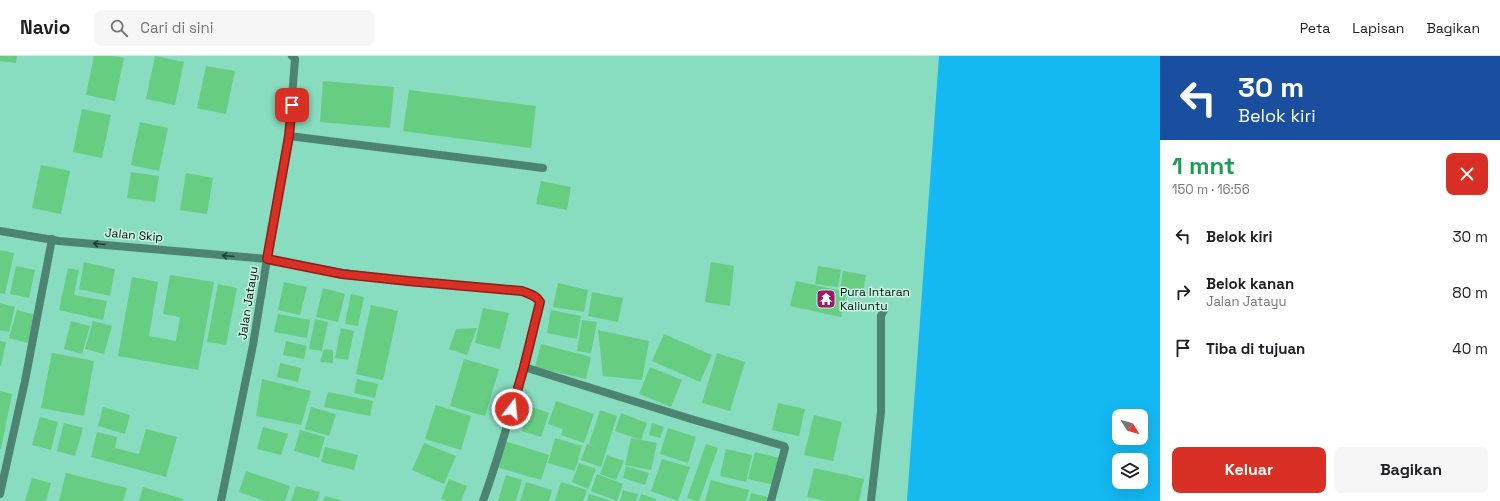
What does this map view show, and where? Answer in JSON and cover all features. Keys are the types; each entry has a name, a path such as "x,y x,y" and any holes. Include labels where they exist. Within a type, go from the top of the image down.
{"street":[{"name":"Jalan Jatayu","path":"221,501 253,345 289,136 294,58"},
{"path":"289,136 543,168"},
{"name":"Jalan Skip","path":"0,231 52,239 267,259 342,274 522,291 537,298 540,302 524,367"},
{"path":"0,494 25,381 52,239"},
{"path":"871,501 880,412 880,316 884,310"},
{"path":"484,501 524,367 691,419 784,446 785,448 771,501"}],"water":[{"path":"939,56 1160,56 1160,501 907,501"}],"building":[{"path":"0,56 17,56 16,63 0,61"},
{"path":"94,56 114,56 124,58 115,101 86,95"},
{"path":"155,56 184,62 175,105 146,99"},
{"path":"206,66 235,71 226,114 197,108"},
{"path":"323,81 394,87 390,128 320,122"},
{"path":"409,90 536,106 531,148 403,131"},
{"path":"82,109 111,115 102,158 73,152"},
{"path":"140,122 168,128 159,171 131,165"},
{"path":"41,165 70,171 61,214 32,208"},
{"path":"131,172 159,176 155,202 127,198"},
{"path":"186,173 213,178 207,214 180,210"},
{"path":"541,181 571,187 567,210 536,204"},
{"path":"0,250 14,253 5,294 0,293"},
{"path":"84,262 115,269 110,296 79,289"},
{"path":"711,262 734,266 730,306 705,302"},
{"path":"16,266 35,270 29,298 10,294"},
{"path":"818,266 841,270 838,287 815,284"},
{"path":"68,268 79,270 74,295 107,301 103,320 59,310"},
{"path":"843,271 866,275 863,292 840,289"},
{"path":"170,275 214,282 198,370 118,356 132,277 158,282 149,336 176,341 180,317 163,314"},
{"path":"796,281 847,292 841,317 790,306"},
{"path":"284,282 307,287 300,315 278,310"},
{"path":"558,283 588,290 584,312 553,307"},
{"path":"218,284 237,288 226,345 207,342"},
{"path":"323,288 345,294 338,322 316,317"},
{"path":"592,292 623,298 618,322 588,316"},
{"path":"351,294 364,297 358,326 345,324"},
{"path":"0,303 15,307 9,332 0,330"},
{"path":"371,305 398,311 383,380 356,374"},
{"path":"483,308 509,313 500,349 475,343"},
{"path":"17,310 36,315 28,343 9,338"},
{"path":"551,310 581,316 577,339 547,333"},
{"path":"278,314 310,320 307,338 274,332"},
{"path":"315,319 328,322 322,351 309,349"},
{"path":"582,320 597,322 591,353 577,351"},
{"path":"71,321 90,326 82,354 64,349"},
{"path":"93,321 112,326 104,354 85,349"},
{"path":"341,328 354,331 348,360 335,358"},
{"path":"477,328 467,355 449,349 456,329"},
{"path":"598,330 649,341 642,380 603,376"},
{"path":"664,334 712,355 700,382 652,361"},
{"path":"0,341 6,342 1,366 0,366"},
{"path":"286,341 307,346 304,359 283,355"},
{"path":"541,344 591,357 586,379 535,367"},
{"path":"324,349 333,350 333,363 320,362"},
{"path":"52,353 94,361 84,416 41,408"},
{"path":"717,353 745,362 730,411 702,403"},
{"path":"464,359 499,369 485,416 450,406"},
{"path":"280,363 301,368 298,382 277,377"},
{"path":"650,367 682,380 671,407 639,394"},
{"path":"262,379 311,391 301,425 256,416"},
{"path":"357,379 378,384 375,398 354,393"},
{"path":"0,391 12,394 1,449 0,449"},
{"path":"328,392 373,401 370,416 324,407"},
{"path":"556,401 594,414 584,443 561,435 563,429 548,424"},
{"path":"778,403 805,409 799,436 772,430"},
{"path":"436,405 471,416 461,450 425,439"},
{"path":"529,406 549,413 541,437 522,431"},
{"path":"103,407 130,415 125,434 98,426"},
{"path":"311,407 336,414 329,436 305,429"},
{"path":"600,410 617,416 601,467 581,460 587,444 595,447 589,444"},
{"path":"621,413 647,423 641,440 615,431"},
{"path":"814,415 842,422 833,461 804,455"},
{"path":"40,417 58,422 51,450 32,445"},
{"path":"64,423 83,428 75,456 57,451"},
{"path":"652,423 664,427 660,438 649,435"},
{"path":"263,427 288,434 281,455 257,449"},
{"path":"668,428 696,437 688,463 660,454"},
{"path":"146,429 177,437 166,477 91,457 97,432 117,437 115,448 139,454"},
{"path":"300,430 325,437 319,458 294,451"},
{"path":"555,438 582,446 575,471 548,463"},
{"path":"631,438 657,443 651,470 625,465"},
{"path":"505,441 549,455 541,480 497,467"},
{"path":"424,443 456,456 444,484 412,470"},
{"path":"706,444 718,448 699,501 697,501 687,498"},
{"path":"325,447 358,455 354,470 321,462"},
{"path":"726,449 752,455 746,482 720,476"},
{"path":"755,452 780,458 774,485 748,479"},
{"path":"607,455 624,461 616,480 600,474"},
{"path":"662,459 690,467 678,501 651,491"},
{"path":"579,463 596,469 588,489 572,482"},
{"path":"626,466 649,473 645,485 623,478"},
{"path":"814,468 864,479 859,501 826,501 807,497"},
{"path":"246,471 290,486 285,501 265,501 239,492"},
{"path":"66,473 127,488 123,501 59,501"},
{"path":"597,474 623,484 617,501 591,491"},
{"path":"506,475 522,480 516,501 498,501"},
{"path":"32,478 51,483 46,501 25,501"},
{"path":"449,479 467,486 461,501 447,501 441,499"},
{"path":"711,480 749,490 746,501 705,501"},
{"path":"526,482 552,490 549,501 520,501"},
{"path":"561,482 587,490 583,501 555,501"},
{"path":"296,486 320,492 317,501 291,501"},
{"path":"143,487 183,499 182,501 139,501"},
{"path":"623,490 638,494 636,501 620,501"},
{"path":"751,493 768,497 768,501 749,501"},
{"path":"589,494 612,501 587,501"},
{"path":"641,494 656,499 656,501 639,501"},
{"path":"325,496 343,501 323,501"}],"place":[{"name":"Pura Intaran Kaliuntu","path":"826,299"}],"route":[{"path":"292,105 289,136 267,259 342,274 522,291 537,298 540,302 512,409"}]}
